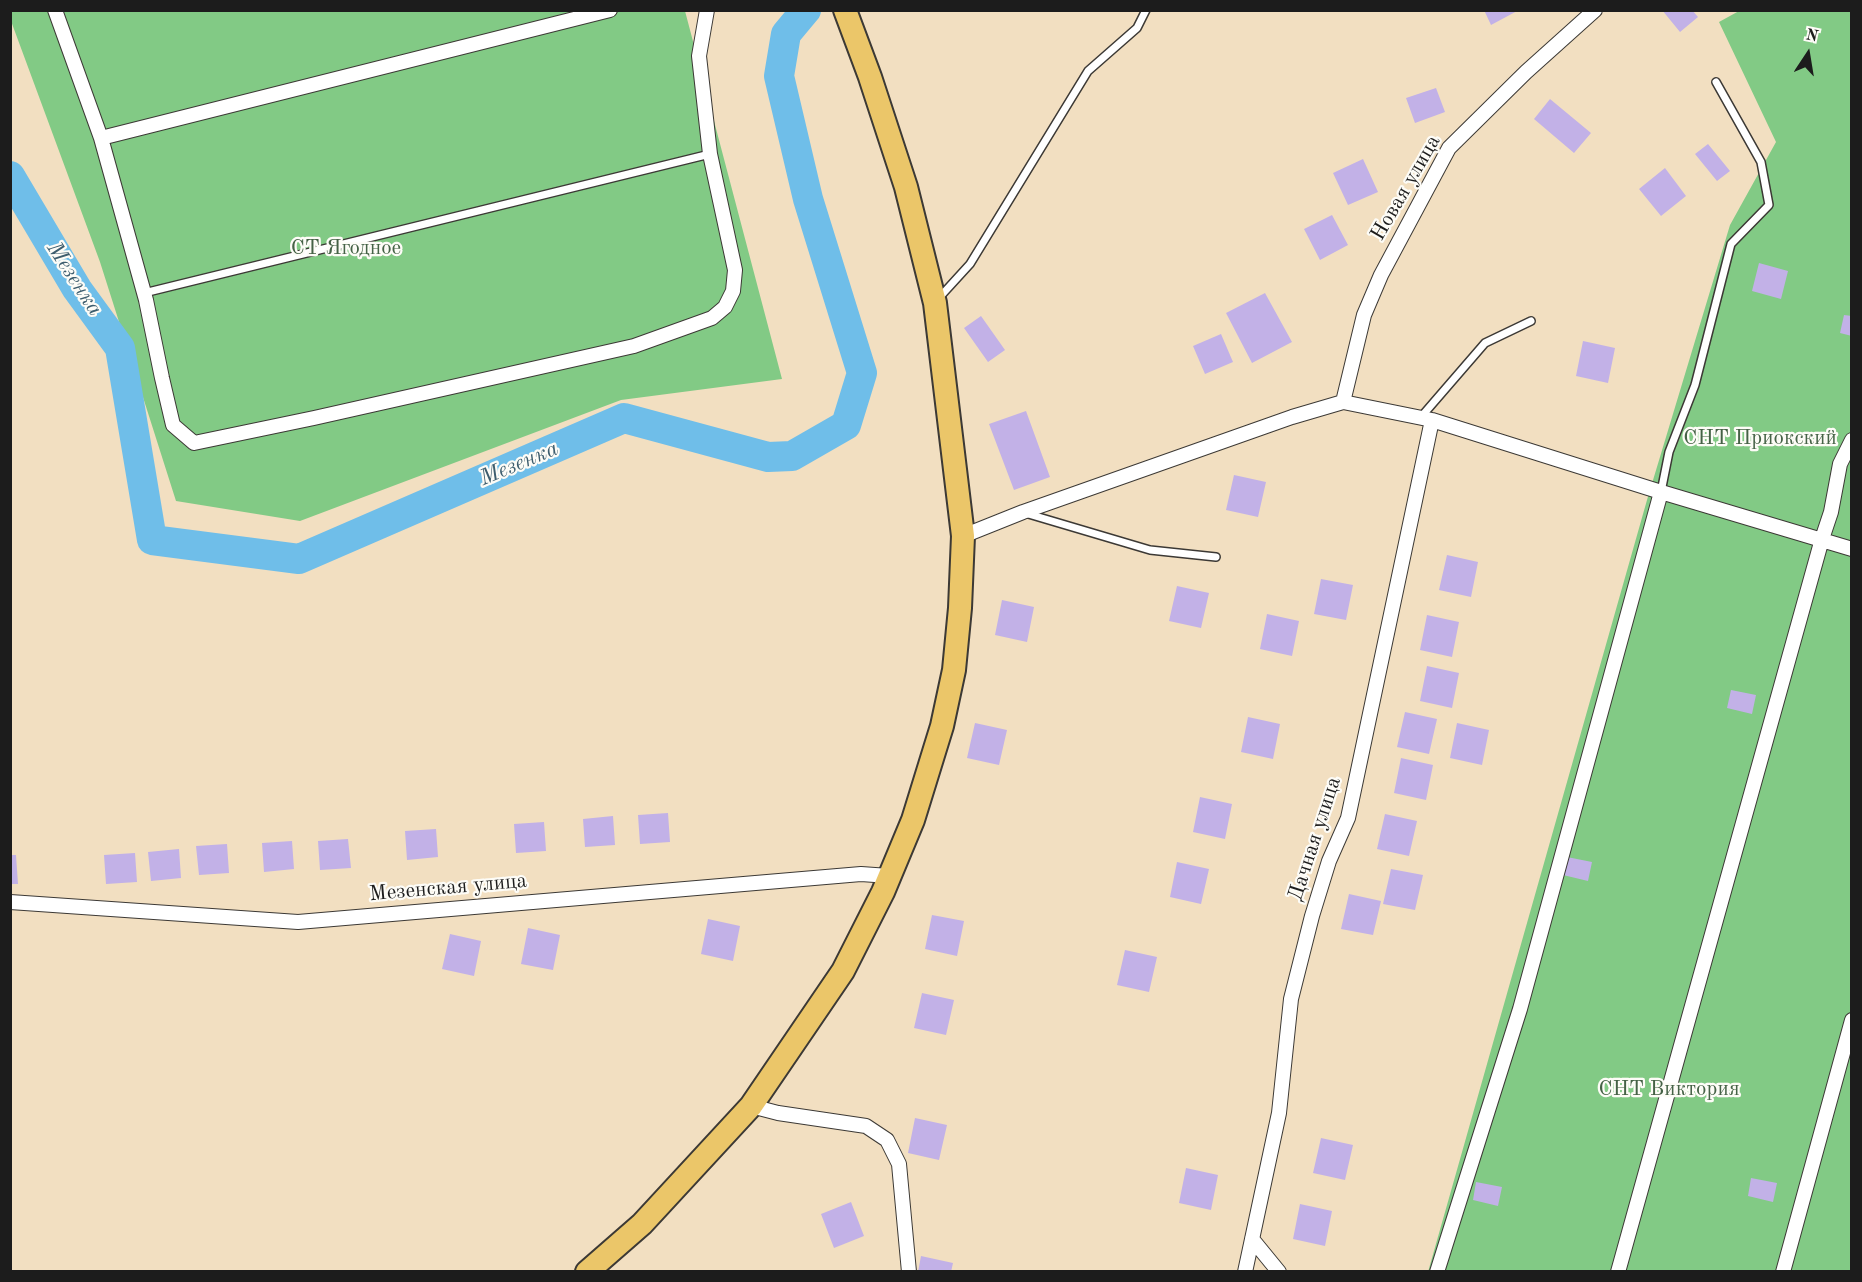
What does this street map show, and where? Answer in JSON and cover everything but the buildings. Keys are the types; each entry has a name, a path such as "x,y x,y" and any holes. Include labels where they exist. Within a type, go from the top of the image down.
{"main road":[{"path":"594,1269 642,1224 751,1106 843,971 913,820 942,726 954,670 960,608 963,536 935,303 906,187 870,77 844,10"}],"street":[{"path":"55,10 101,138 144,293 173,425 194,443 634,346 712,318 725,307 734,291 735,270 710,154 699,56 707,10"},
{"path":"101,138 610,10"},
{"name":"Новая улица","path":"1343,402 1364,315 1380,275 1449,148 1526,72 1595,10"},
{"path":"963,536 1023,512 1292,417 1343,402 1426,418 1851,549"},
{"name":"Дачная улица","path":"1245,1272 1279,1113 1291,999 1329,861 1348,818 1426,418"},
{"path":"1618,1272 1831,512 1840,464 1851,440"},
{"path":"1437,1272 1520,1009 1661,492"},
{"name":"Мезенская улица","path":"10,902 298,922 849,875 889,876"},
{"path":"1783,1272 1851,1020"},
{"path":"751,1106 778,1113 866,1126 887,1140 899,1164 909,1272"},
{"path":"1252,1239 1279,1272"}],"lane":[{"path":"935,303 970,264 1088,71 1137,28 1146,10"},
{"path":"1661,492 1669,452 1695,385 1731,244 1768,205 1761,162 1716,82"},
{"path":"144,293 710,154"},
{"path":"1426,418 1485,343 1531,321"},
{"path":"1023,512 1150,550 1216,557"}],"green space":[{"name":"СТ Ягодное","path":"11,10 685,11 782,379 621,400 300,521 176,501 100,262 11,21"},
{"name":"СНТ Виктория","path":"1739,11 1851,11 1851,1271 1428,1272 1647,500 1730,225 1776,142 1719,22"}],"waterway":[{"name":"Мезенка","path":"10,176 77,289 120,348 152,540 299,559 624,418 768,457 792,456 846,425 862,373 808,199 779,76 786,34 806,10"}],"park label":[{"name":"СНТ Приокский","path":"1760,438"}]}
